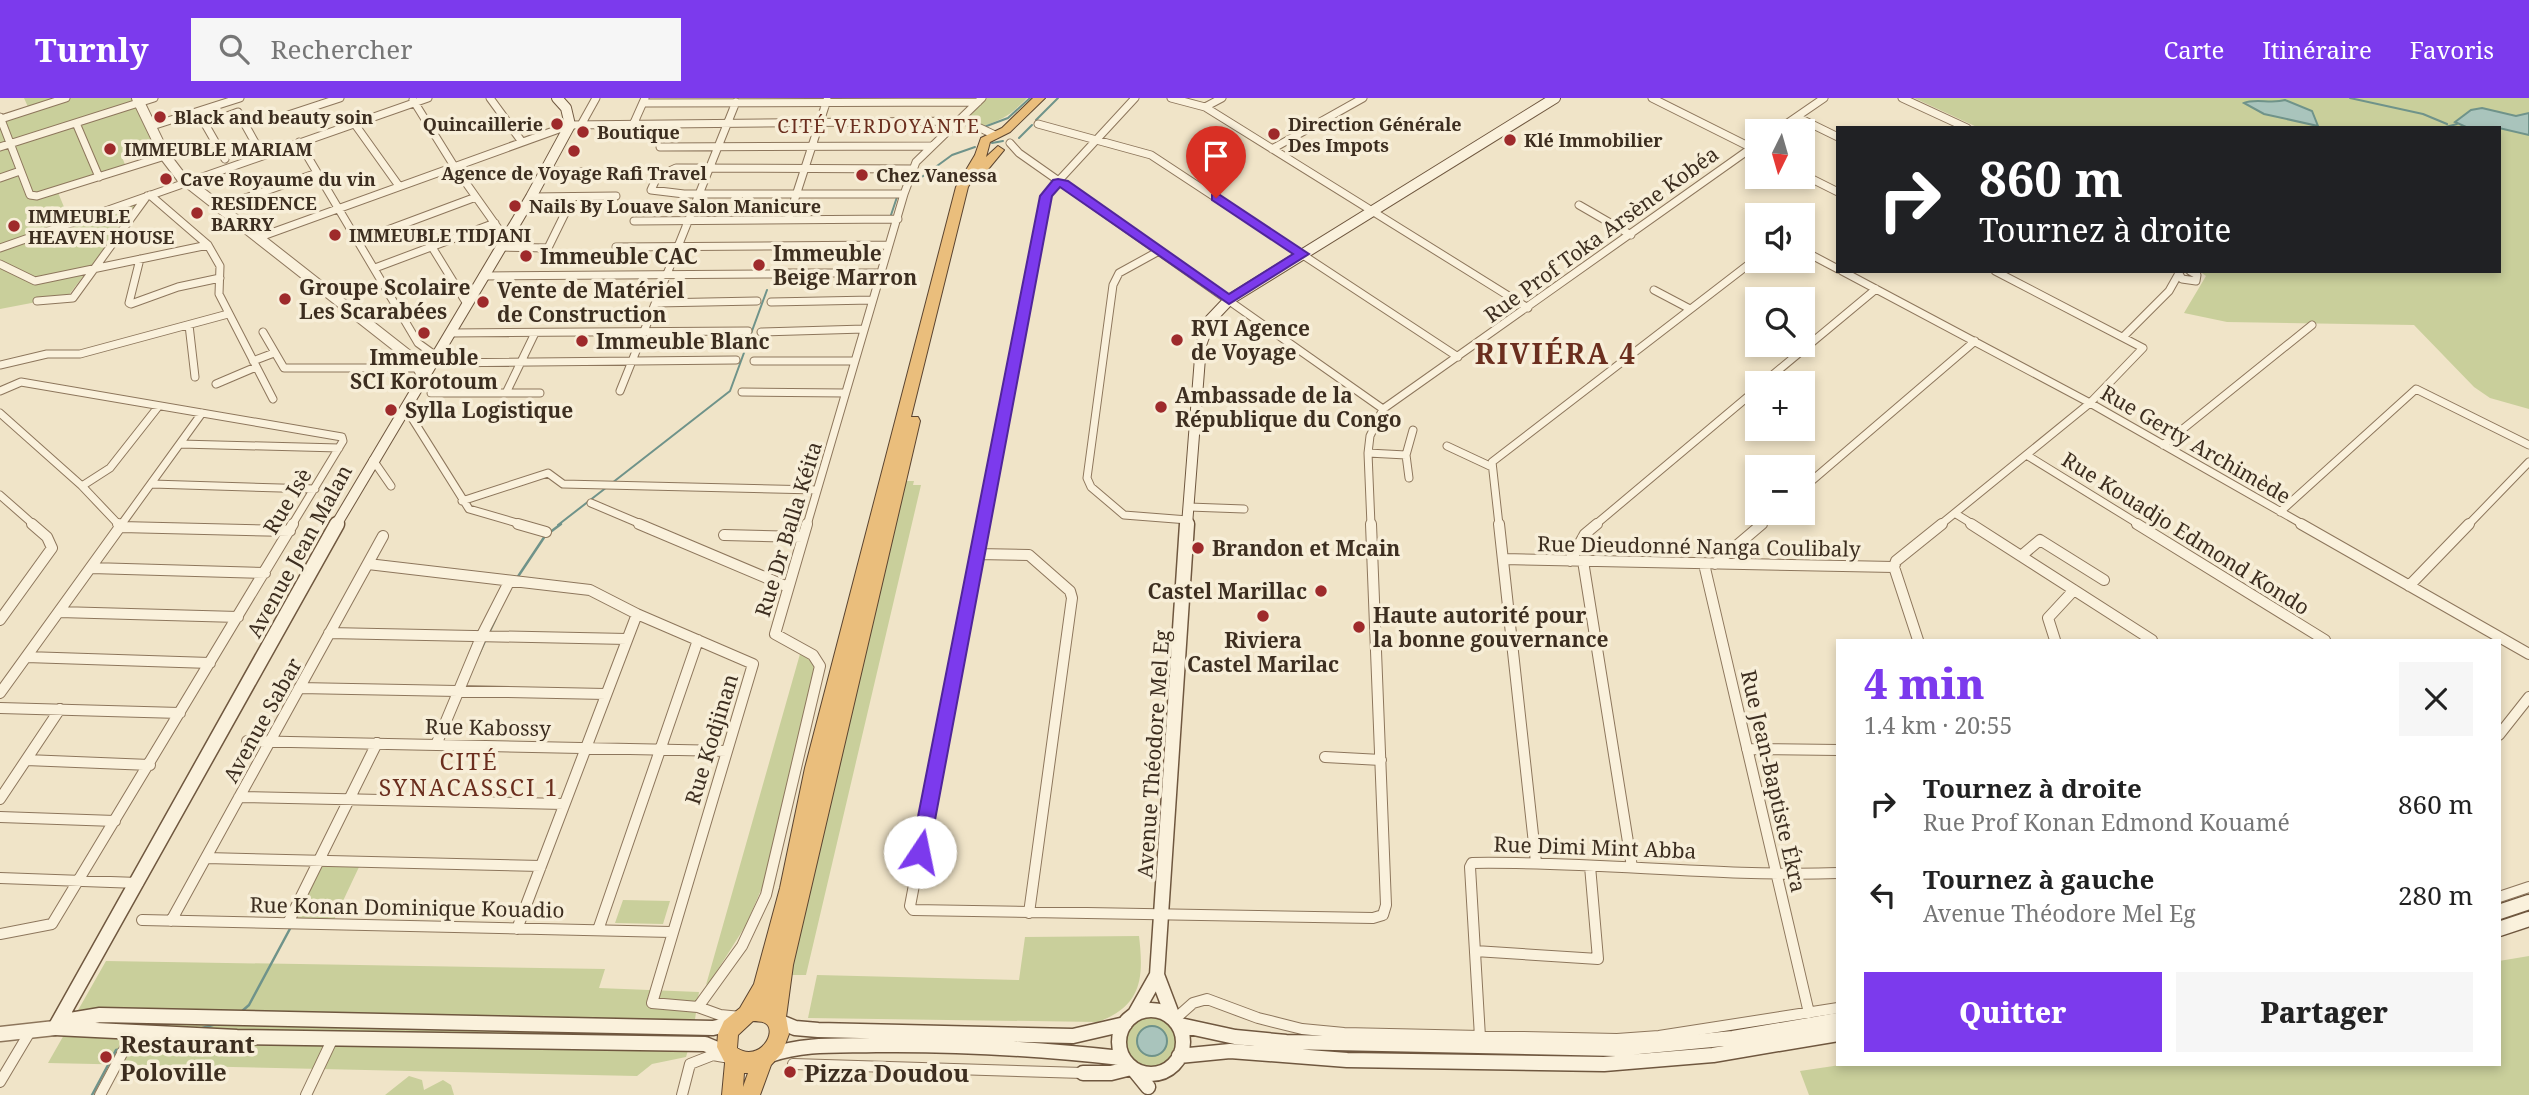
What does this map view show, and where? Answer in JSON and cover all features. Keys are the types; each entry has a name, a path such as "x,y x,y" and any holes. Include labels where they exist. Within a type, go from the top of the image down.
{"highway":[{"path":"732,1095 732,1058 726,1039 762,988 789,888 814,768 962,187 998,142 1039,98"},
{"path":"750,1095 765,1058 778,1042 780,1035 777,1020 779,989 804,889 849,678 973,187 998,142 1048,98"},
{"path":"741,1018 760,1012 777,1020"},
{"path":"732,1058 748,1063 765,1058"}],"main road":[{"path":"557,98 576,125"},
{"name":"Avenue Théodore Mel Eg","path":"1157,975 1200,344 1209,319 1229,300 1555,98"},
{"path":"138,100 165,156 188,181 414,360 422,373"},
{"name":"Avenue Jean Malan","path":"55,1028 422,373 434,359 545,171 576,125"},
{"path":"2501,911 2529,902"},
{"path":"2501,928 2529,919"},
{"path":"1157,975 1118,1044 1148,1091 1161,1072"},
{"path":"765,1058 791,1047 812,1045 1038,1049 1098,1055 1149,1074 1161,1072 1180,1056 1184,1040 1157,975"},
{"path":"777,1020 806,1030 1073,1036 1104,1031 1155,1010 1176,1020 1235,1037 1298,1043 1617,1049 1733,1038 1836,1020"},
{"path":"55,1028 70,1020 100,1015 713,1028 741,1018"},
{"path":"0,1034 55,1028 133,1033 333,1038 705,1044 732,1058"},
{"path":"1180,1056 1230,1051 1348,1060 1604,1064 1713,1055 1836,1034"},
{"path":"1083,1073 1093,1065 1098,1055"},
{"path":"1083,1073 1111,1073 1129,1065"}],"street":[{"path":"66,98 0,118 30,195 37,197 165,156"},
{"path":"0,147 138,100 154,98"},
{"path":"152,126 240,98"},
{"path":"279,118 340,98"},
{"path":"0,248 413,100 428,98"},
{"path":"491,98 522,142"},
{"path":"576,125 596,98"},
{"path":"260,237 454,166 576,125 958,122 977,127 1060,182 1383,409 1370,436 1368,453 1386,905 1383,915 1373,918 913,910 910,906 1044,203 1046,196 1060,182 1096,139 1135,98"},
{"path":"1171,98 1205,107 1528,308"},
{"path":"1205,107 1222,98"},
{"path":"1272,149 1363,98"},
{"path":"1652,98 1745,143"},
{"path":"1794,119 1824,98"},
{"path":"1902,98 1963,126"},
{"path":"413,100 454,166 495,223 503,243 548,248 573,197"},
{"path":"633,125 644,100 980,100"},
{"path":"788,220 827,100"},
{"name":"Rue Dr Balla Kéita","path":"698,1007 713,989 748,933 769,889 820,672 818,661 813,655 775,636 880,273 916,162 980,100"},
{"path":"620,391 736,102"},
{"path":"225,159 205,124 238,112 262,155"},
{"path":"1797,117 1836,135"},
{"path":"76,123 99,177"},
{"path":"354,123 400,186"},
{"path":"1038,124 1151,155 1458,358"},
{"path":"299,142 418,343 434,359 520,362 736,360"},
{"path":"660,147 931,146"},
{"name":"Rue Prof Toka Arsène Kobéa","path":"1383,409 1745,155"},
{"path":"907,190 700,194 651,190 657,177 676,169 913,169"},
{"path":"545,171 587,172"},
{"path":"0,178 20,172"},
{"path":"220,207 317,173"},
{"path":"1815,180 1836,191"},
{"path":"149,196 208,245 220,266 219,294 273,399"},
{"path":"37,301 73,298 149,196"},
{"path":"358,241 477,197"},
{"path":"531,197 616,197"},
{"path":"1578,205 1631,235"},
{"path":"634,221 898,219"},
{"path":"375,268 495,223"},
{"path":"0,264 35,281 208,245"},
{"path":"616,247 889,245"},
{"path":"432,247 467,304"},
{"path":"1159,251 1119,273 1113,285 1087,478 1091,487 1124,515 1189,514 1244,509"},
{"path":"1815,257 1836,268"},
{"path":"140,259 131,304 178,287 220,278"},
{"path":"1536,862 1492,467 1497,457 1745,267"},
{"path":"483,276 880,273"},
{"name":"Rue Gerty Archimède","path":"1846,273 2090,403 2529,654"},
{"path":"1918,639 1894,567 1902,554 2028,456 2090,403 2142,349 2124,336 1999,273"},
{"path":"2124,336 2169,291 2178,273"},
{"path":"2179,273 2189,282"},
{"path":"2169,291 2189,282 2196,282 2198,278 2192,273"},
{"path":"1777,371 1876,289"},
{"path":"1654,290 1690,309"},
{"path":"771,302 872,300"},
{"path":"656,303 758,301"},
{"path":"0,365 47,354 80,354 228,314"},
{"path":"189,325 195,377"},
{"path":"2163,445 2312,325"},
{"path":"761,332 864,329"},
{"path":"450,333 748,331"},
{"path":"263,332 284,368 422,373"},
{"path":"506,393 535,332"},
{"path":"1815,478 1975,341"},
{"path":"216,384 274,353"},
{"path":"754,361 854,361"},
{"path":"0,391 22,382 342,438 339,448 180,444"},
{"path":"2280,512 2416,389 2529,445"},
{"path":"742,392 845,393"},
{"path":"431,393 540,393"},
{"path":"1570,561 1585,534 1745,399"},
{"path":"82,486 110,468 158,407"},
{"path":"405,407 469,509 546,532"},
{"path":"0,413 82,486 121,527 290,531"},
{"path":"0,693 202,414"},
{"path":"1409,478 1406,454 1413,430"},
{"path":"1447,446 1492,467"},
{"name":"Rue Isè","path":"0,934 52,924 339,448"},
{"path":"1368,453 1406,454"},
{"name":"Rue Kouadjo Edmond Kondo","path":"2028,456 2323,639"},
{"path":"373,460 391,486"},
{"path":"2409,586 2529,462"},
{"path":"462,501 548,473 563,484 817,490"},
{"path":"152,484 315,489"},
{"path":"0,495 47,537 52,548 0,620"},
{"path":"592,503 788,587"},
{"path":"1956,514 2150,639"},
{"path":"1709,564 1759,525"},
{"path":"724,535 803,537"},
{"name":"Avenue Sabar","path":"171,921 383,536"},
{"path":"2021,556 2040,540 2104,580"},
{"path":"976,554 1029,555 1070,591 1072,598 1029,913"},
{"name":"Rue Dieudonné Nanga Coulibaly","path":"1503,559 1894,567"},
{"path":"1583,561 1632,867"},
{"name":"Rue Kodjinan","path":"368,564 590,590 637,614 754,665 671,932 652,1003 698,1007 720,1015 741,1018"},
{"name":"Rue Jean-Baptiste Ékra","path":"1709,564 1775,875 1809,1010"},
{"path":"91,568 265,573"},
{"path":"436,745 482,635 509,582"},
{"path":"2055,639 2048,618 2074,590"},
{"path":"59,612 238,617"},
{"path":"517,929 637,614"},
{"path":"329,633 627,639"},
{"path":"598,930 698,640"},
{"path":"26,657 210,663"},
{"path":"299,688 606,694"},
{"path":"2501,732 2529,697"},
{"path":"0,708 180,713"},
{"path":"0,799 60,709"},
{"name":"Rue Kabossy","path":"247,741 727,751"},
{"path":"288,923 377,743"},
{"path":"1747,749 1836,750"},
{"path":"1325,757 1381,760"},
{"path":"26,760 150,765"},
{"path":"239,797 564,804"},
{"path":"0,817 115,821"},
{"path":"206,858 541,866"},
{"name":"Rue Dimi Mint Abba","path":"1480,1032 1470,867 1472,863 1536,862 1775,875 1836,873"},
{"path":"1475,951 1598,959 1590,866"},
{"path":"0,878 138,883"},
{"path":"2501,893 2529,887"},
{"name":"Rue Konan Dominique Kouadio","path":"142,920 671,932"},
{"path":"1176,1020 1198,999 1207,999 1258,1018 1302,1029 1344,1033 1480,1032 1604,1039 1659,1036 1809,1010 1836,1009"},
{"path":"0,1082 31,1030"},
{"path":"100,1095 133,1033"},
{"path":"306,1095 333,1038"},
{"path":"682,1095 691,1064 713,1055 732,1058"},
{"path":"793,1064 1083,1073"}],"green space":[{"path":"24,98 131,98 154,146 122,157 126,167 57,190 71,224 144,197 68,296 0,309 0,117 28,107"},
{"path":"986,98 1027,98 1007,115 983,126 965,118"},
{"path":"1914,98 2529,98 2529,409 2490,398 2474,387 2414,325 2227,322 2184,313 2206,276 2202,273 2501,273 2501,126 1975,126"},
{"path":"905,481 914,481 913,485 921,485 806,975 787,975 808,902"},
{"path":"800,654 809,659 816,670 764,883 746,925 706,985"},
{"path":"321,866 359,867 334,920 295,919"},
{"path":"623,900 670,901 663,924 615,923"},
{"path":"1139,936 1141,965 1137,989 1124,1008 1098,1022 808,1018 817,975 1019,980 1025,937"},
{"path":"2529,956 2529,1095 1809,1095 1800,1071 1836,1066 2501,1066 2501,961"},
{"path":"106,961 605,969 599,988 699,992 693,1033 686,1057 652,1064 637,1076 48,1063"},
{"path":"1152,1015 1171,1022 1178,1041 1171,1060 1152,1067 1133,1060 1126,1041 1133,1022"},
{"path":"409,1076 422,1080 424,1090 443,1080 451,1085 454,1095 385,1095"}],"water":[{"path":"2285,100 2312,111 2318,126 2264,114 2244,103"},
{"path":"2482,108 2516,116 2529,113 2529,135 2501,128 2501,126 2464,126 2455,122 2471,110"},
{"path":"1152,1026 1163,1030 1167,1041 1163,1052 1152,1056 1141,1052 1137,1041 1141,1030"}],"waterway":[{"path":"984,127 1008,118 1030,98"},
{"path":"1036,120 1058,98"},
{"path":"2350,98 2423,114 2447,124"},
{"path":"2450,126 2457,124"},
{"path":"1019,138 1032,125"},
{"path":"992,143 1003,141"},
{"path":"915,182 952,155 975,147"},
{"path":"890,218 898,194"},
{"path":"612,483 730,391 767,290"},
{"path":"558,525 607,487"},
{"path":"517,578 545,536 561,524"},
{"path":"488,635 496,618"},
{"path":"479,654 485,641"},
{"path":"241,1012 249,1005 292,925"},
{"path":"199,1029 216,1024"},
{"path":"128,1047 159,1039"},
{"path":"92,1095 116,1050 122,1049"},
{"path":"131,1050 199,1051"}],"place":[{"name":"Black and beauty soin","path":"160,117"},
{"name":"Quincaillerie","path":"557,124"},
{"name":"Boutique","path":"583,132"},
{"name":"Direction Générale Des Impots","path":"1274,134"},
{"name":"Klé Immobilier","path":"1510,140"},
{"name":"IMMEUBLE MARIAM","path":"110,149"},
{"name":"Agence de Voyage Rafi Travel","path":"574,151"},
{"name":"Chez Vanessa","path":"862,175"},
{"name":"Cave Royaume du vin","path":"166,179"},
{"name":"Nails By Louave Salon Manicure","path":"515,206"},
{"name":"RESIDENCE BARRY","path":"197,213"},
{"name":"IMMEUBLE HEAVEN HOUSE","path":"14,226"},
{"name":"IMMEUBLE TIDJANI","path":"335,235"},
{"name":"Immeuble CAC","path":"526,256"},
{"name":"Immeuble Beige Marron","path":"759,265"},
{"name":"Groupe Scolaire Les Scarabées","path":"285,299"},
{"name":"Vente de Matériel de Construction","path":"483,302"},
{"name":"Immeuble SCI Korotoum","path":"424,333"},
{"name":"RVI Agence de Voyage","path":"1177,340"},
{"name":"Immeuble Blanc","path":"582,341"},
{"name":"Ambassade de la République du Congo","path":"1161,407"},
{"name":"Sylla Logistique","path":"391,410"},
{"name":"Brandon et Mcain","path":"1198,548"},
{"name":"Castel Marillac","path":"1321,591"},
{"name":"Riviera Castel Marilac","path":"1263,616"},
{"name":"Haute autorité pour la bonne gouvernance","path":"1359,627"},
{"name":"Restaurant Poloville","path":"106,1057"},
{"name":"Pizza Doudou","path":"790,1072"}],"district":[{"name":"CITÉ VERDOYANTE","path":"879,126"},
{"name":"RIVIÉRA 4","path":"1556,353"},
{"name":"CITÉ SYNACASSCI 1","path":"469,774"}],"route":[{"path":"920,852 1046,196 1058,182 1063,183 1229,300 1302,254 1216,198"}]}
